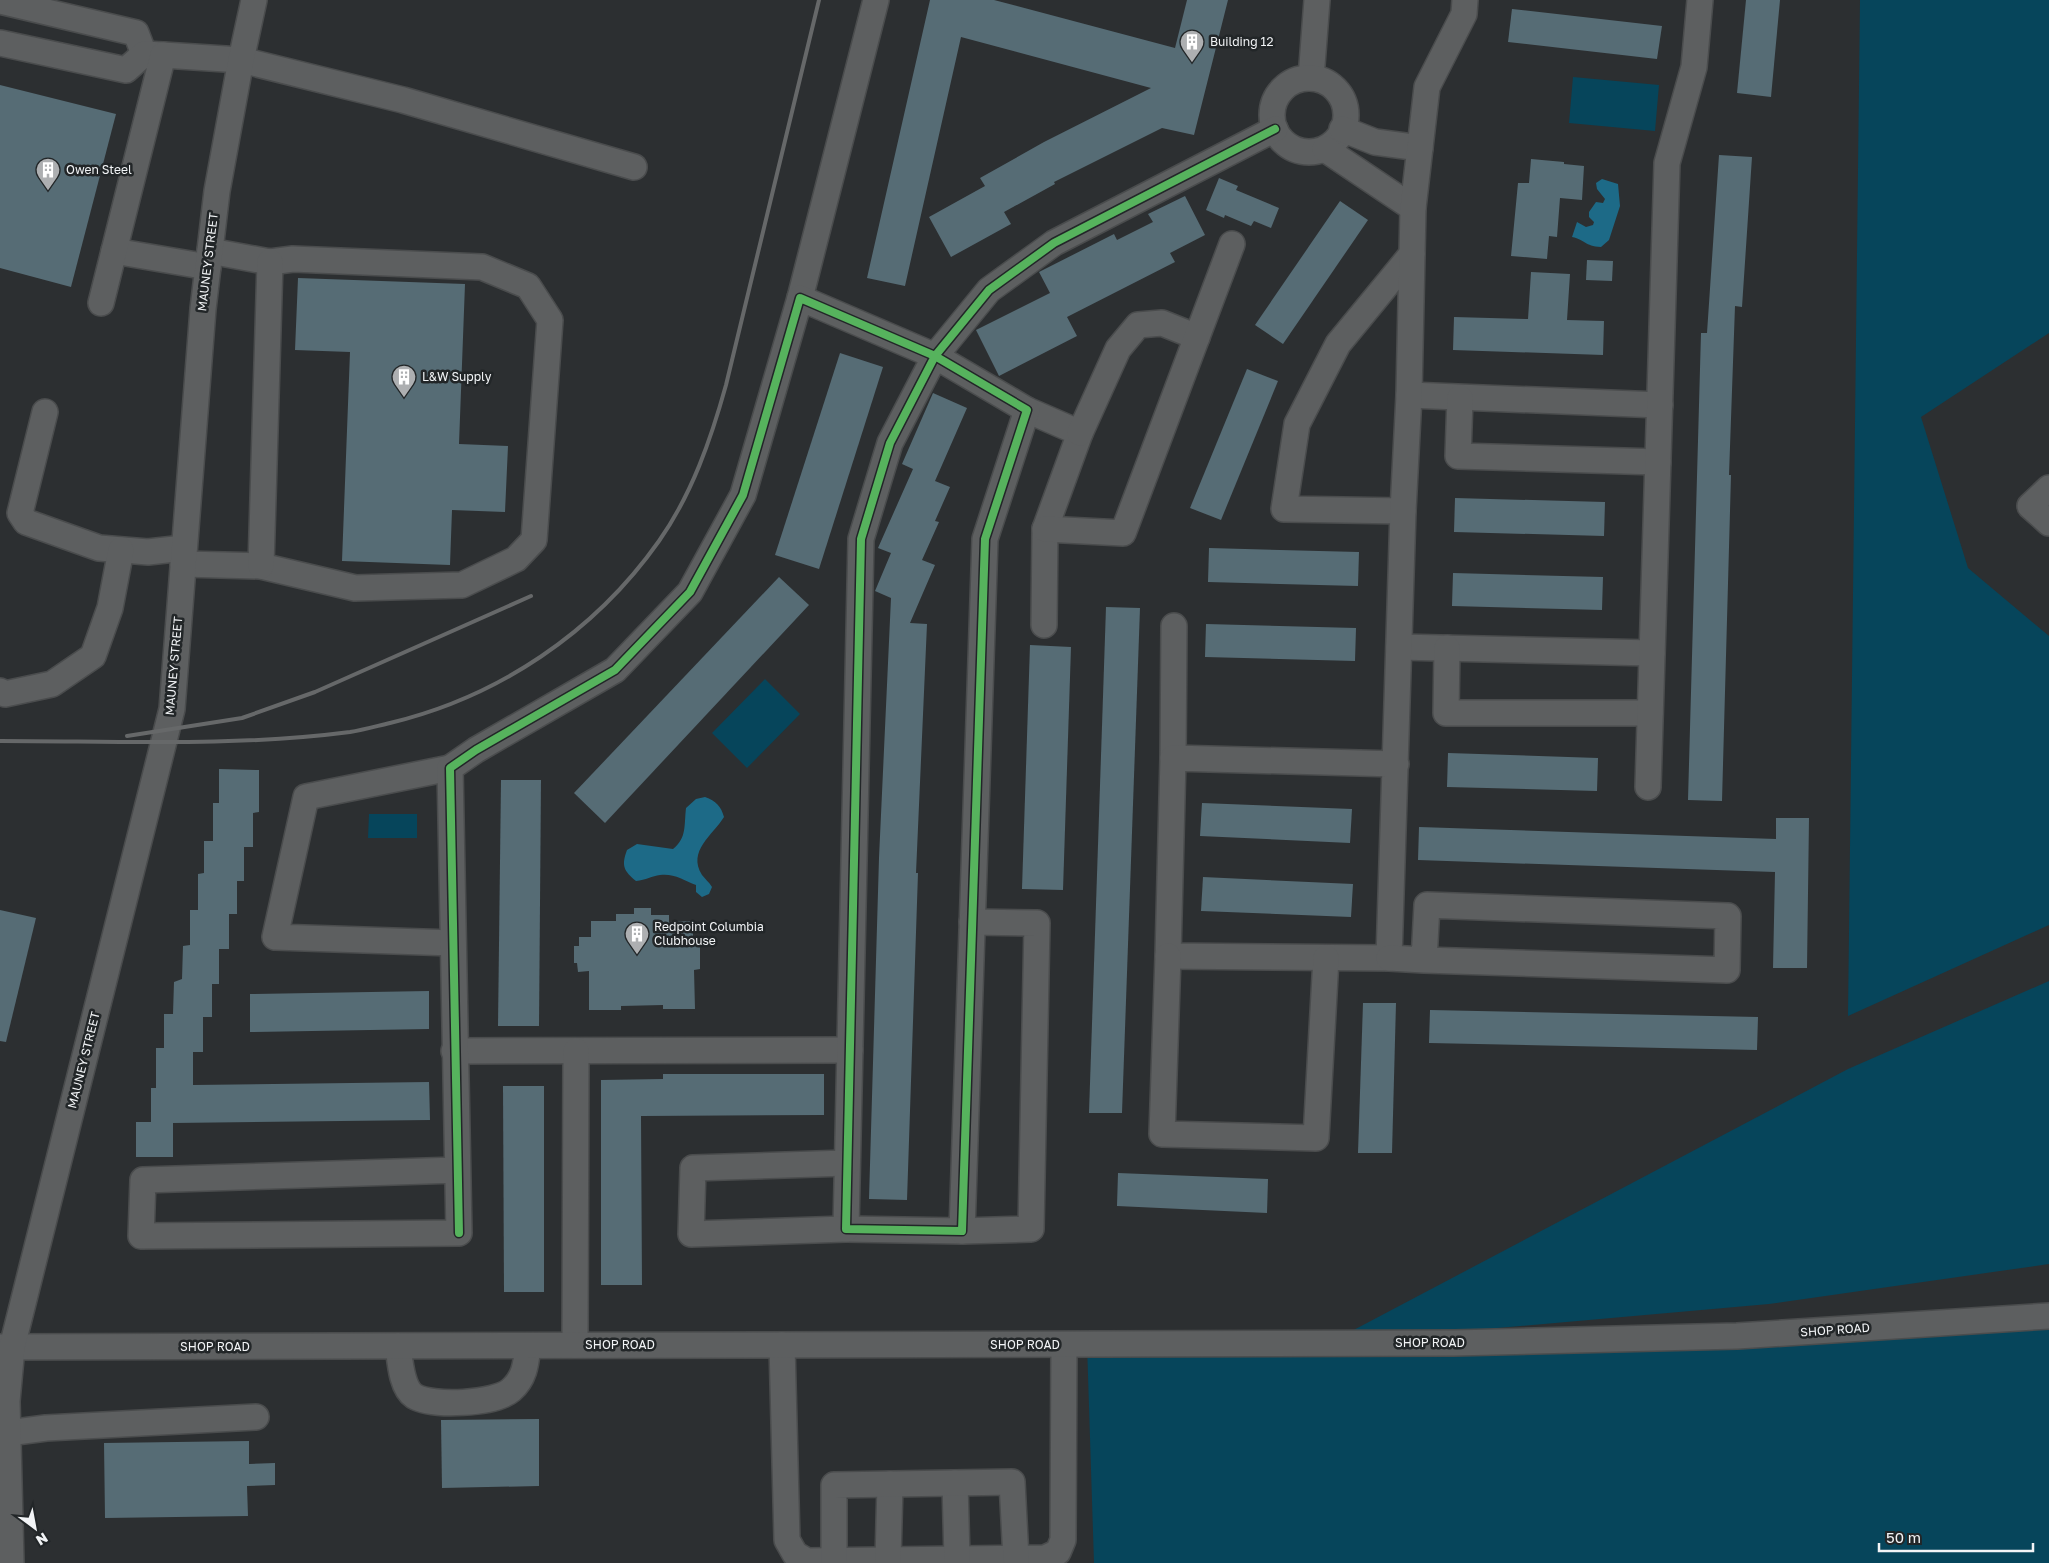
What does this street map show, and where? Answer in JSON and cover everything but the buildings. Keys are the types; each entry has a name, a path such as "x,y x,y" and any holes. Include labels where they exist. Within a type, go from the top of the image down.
{"street":[{"name":"MAUNEY STREET","path":"11,1563 6,1347 170,716 203,309 217,191 254,0"},
{"path":"453,942 275,936 306,797 450,768 476,750 615,670 690,592 743,494 800,298 876,0"},
{"path":"1311,78 1318,0"},
{"path":"1389,958 1403,511 1409,395 1413,208 1427,87 1464,14 1465,0"},
{"path":"1648,787 1667,163 1694,67 1700,0"},
{"path":"0,1 136,33 153,55 114,251 101,303"},
{"path":"0,43 126,70 153,55 241,60 403,100 634,167"},
{"path":"1311,78 1323,80 1334,87 1342,96 1346,108 1346,121 1342,129 1335,142 1325,149 1301,152 1290,147 1274,129 1273,105 1279,94 1298,79 1311,78"},
{"path":"846,1229 861,539 890,443 936,356 989,290 1054,243 1274,129"},
{"path":"1342,129 1374,142 1420,148"},
{"path":"1325,149 1413,208"},
{"path":"1046,529 1123,533 1232,244"},
{"path":"45,412 20,513 26,522 99,548 261,566 355,588 462,585 516,559 534,540 550,320 528,286 482,267 293,259 270,262 114,251"},
{"path":"1403,511 1284,509 1298,424 1302,415 1338,344 1412,254"},
{"path":"261,566 270,262"},
{"path":"800,298 936,356 1027,410 1080,434"},
{"path":"1044,625 1046,529 1080,434 1118,349 1138,325 1162,323 1197,337"},
{"path":"1409,395 1660,405"},
{"path":"1460,398 1458,456 1658,462"},
{"path":"962,1231 985,539 1027,410"},
{"path":"2049,488 2030,506 2049,523"},
{"path":"0,692 6,694 52,684 94,656 110,608 121,550"},
{"path":"1174,626 1173,758 1162,1134 1316,1138 1326,958"},
{"path":"1399,647 1652,653"},
{"path":"1447,648 1446,713 1650,713"},
{"path":"1173,758 1396,764"},
{"path":"450,768 459,1233 141,1236 143,1180 457,1170"},
{"path":"1168,956 1389,958 1424,960 1727,970 1728,916 1427,905 1424,960"},
{"path":"848,1163 693,1168 691,1234 846,1229 962,1231 1031,1229 1037,923 972,922"},
{"path":"454,1051 850,1050"},
{"path":"574,1345 576,1051"},
{"name":"SHOP ROAD","path":"6,1347 1454,1343 1737,1336 2049,1316"},
{"path":"782,1345 787,1540 795,1554 807,1561 827,1561 1045,1558 1058,1552 1063,1540 1064,1345"},
{"path":"398,1346 402,1377 413,1395 432,1402 488,1400 510,1391 524,1374 528,1346"},
{"path":"8,1433 46,1428 256,1417"},
{"path":"827,1561 834,1485 1012,1482 1016,1559"},
{"path":"954,1483 957,1559"},
{"path":"888,1560 890,1484"}],"shaded area":[{"path":"1860,0 2049,0 2049,333 1921,417 1968,568 2049,636 2049,925 1848,1016"},
{"path":"1573,77 1659,85 1655,131 1569,123"},
{"path":"1602,179 1618,184 1620,206 1609,240 1601,247 1572,237 1577,222 1586,227 1593,225 1594,222 1589,217 1589,212 1596,202 1603,203 1605,199 1597,189 1596,183"},
{"path":"765,679 800,714 747,768 712,733"},
{"path":"705,797 717,804 724,817 699,851 698,866 702,875 712,887 709,894 702,897 696,892 696,885 669,875 636,881 625,868 624,860 627,850 637,844 673,849 683,836 686,808 696,799"},
{"path":"369,814 417,814 417,838 368,838"},
{"path":"2049,981 2049,1264 1769,1304 1340,1342 2049,1316 2049,1563 1094,1563 1087,1344 1329,1343 1848,1069"}],"railway":[{"path":"0,741 263,740 307,737 365,729 430,711 468,697 505,678 541,657 605,605 633,574 671,523 691,485 707,446 726,385 819,0"},
{"path":"127,736 242,718 315,692 531,596"}],"cycle path":[{"path":"459,1233 450,768 476,750 615,670 690,592 743,495 800,298 935,356 1027,410 985,539 962,1231 846,1229 861,539 890,443 935,356 989,290 1054,243 1275,129"}],"place":[{"name":"Building 12","path":"1192,63"},
{"name":"Owen Steel","path":"48,191"},
{"name":"L&W Supply","path":"404,398"},
{"name":"Redpoint Columbia Clubhouse","path":"637,955"}]}
